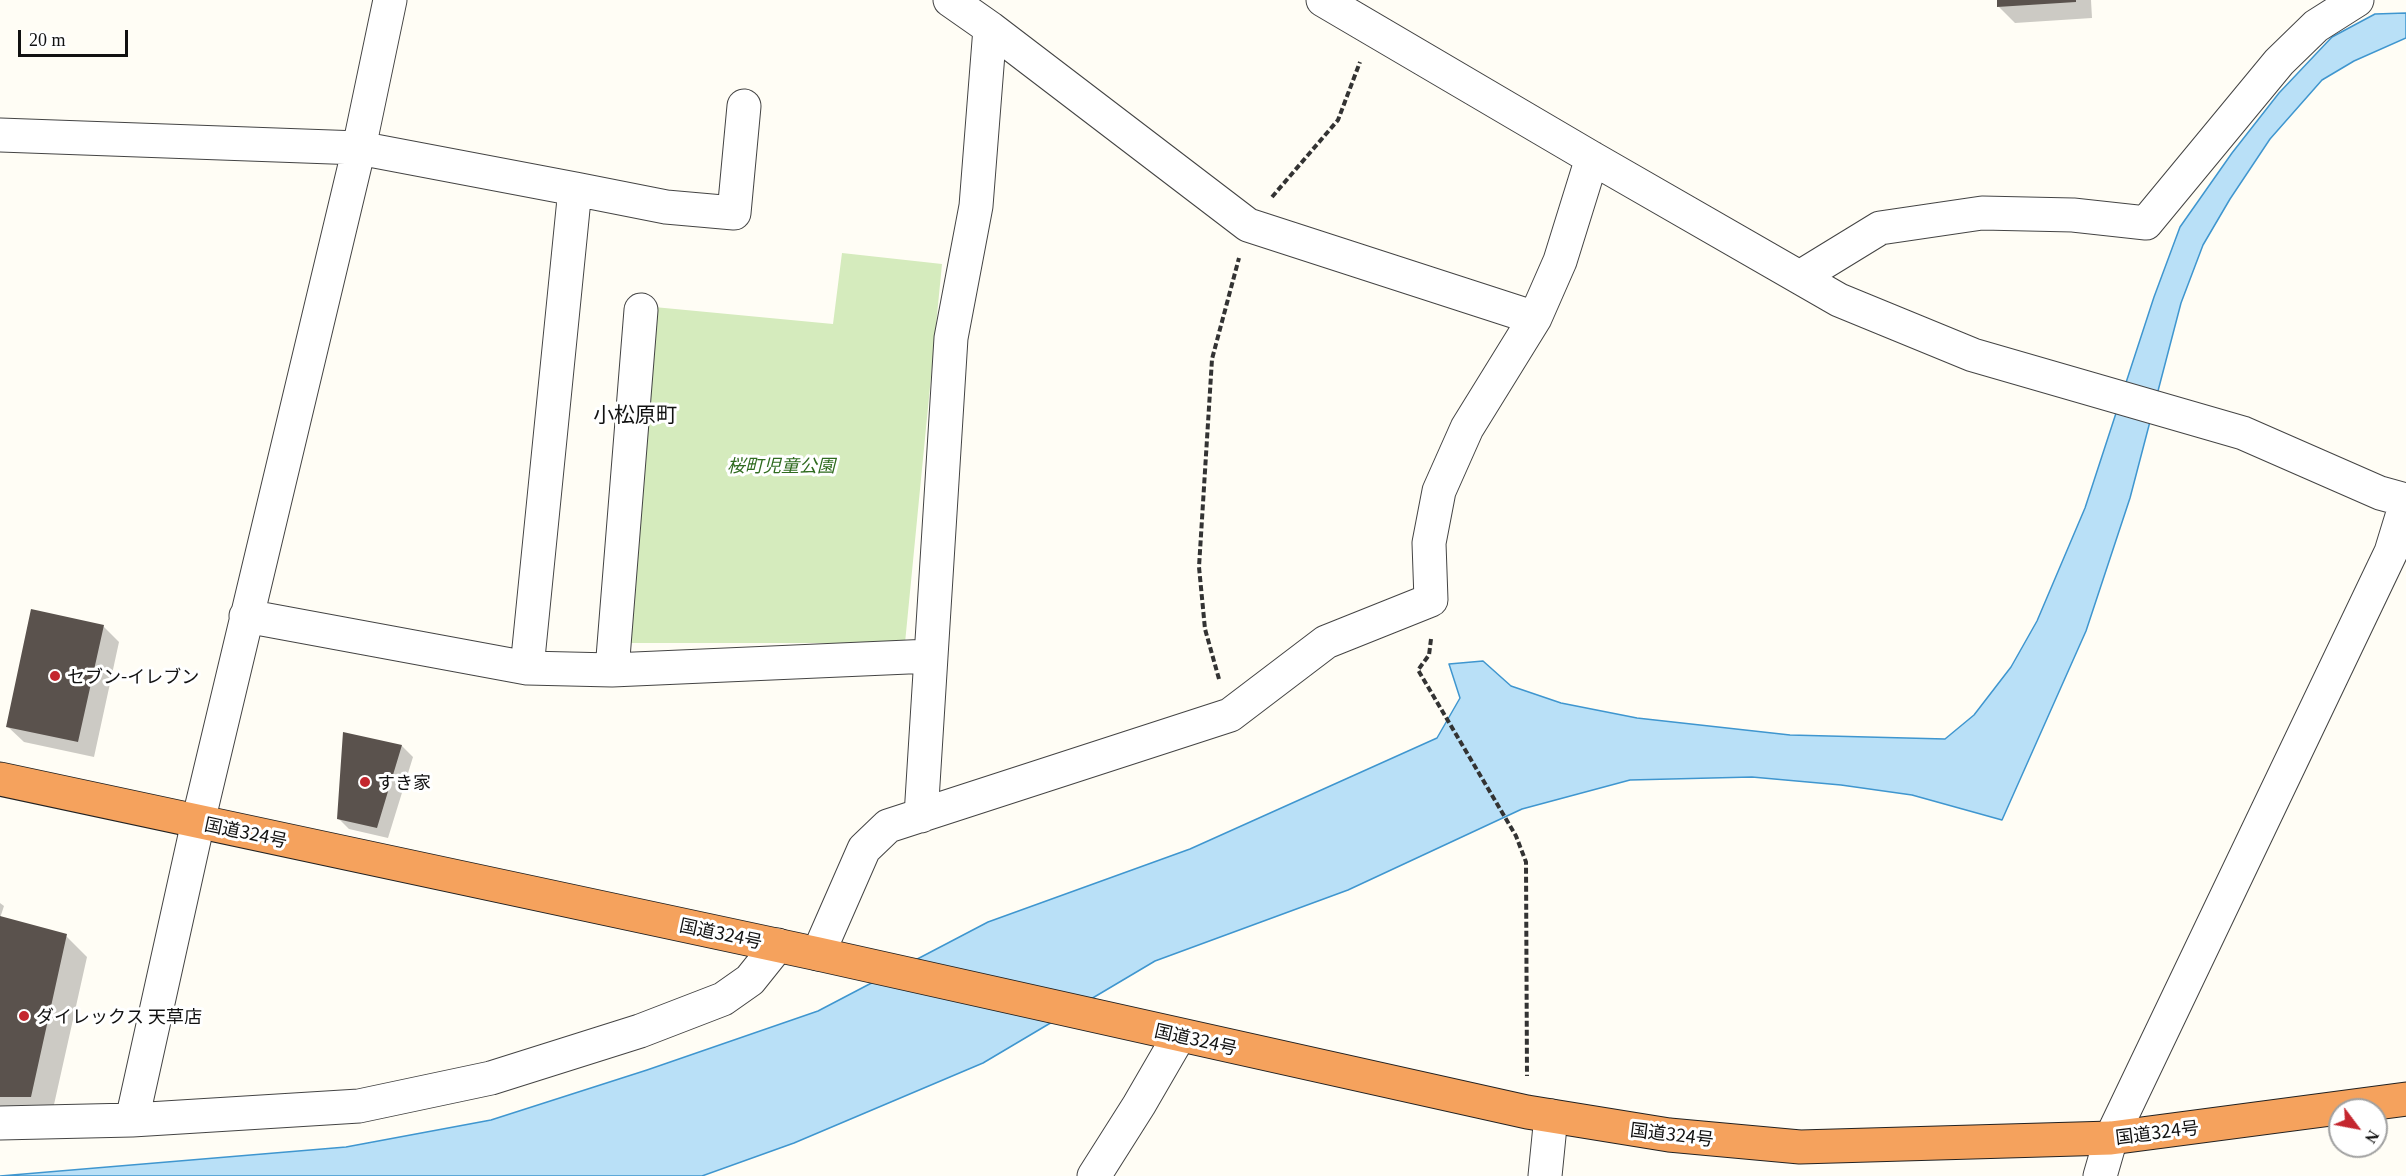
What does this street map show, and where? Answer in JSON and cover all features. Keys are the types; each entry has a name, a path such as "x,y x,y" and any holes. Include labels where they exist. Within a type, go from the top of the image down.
{"highway":[{"name":"国道324号","path":"0,779 829,956 1107,1017 1179,1036 1539,1114 1669,1135 1800,1148 2111,1138 2406,1099"}],"street":[{"path":"132,1120 246,616 359,148 390,0"},
{"path":"950,0 1248,225 1535,318"},
{"path":"1323,0 1839,300 1973,355 2243,433 2380,494 2406,502 2391,552 2111,1138 2100,1176"},
{"path":"1800,277 1880,228 1982,213 2073,215 2146,223 2279,62 2316,26 2357,0"},
{"path":"921,816 951,338 976,206 990,28"},
{"path":"0,135 359,148 666,207 734,213 744,106"},
{"path":"829,956 864,849 888,826 1230,715 1326,642 1431,600 1429,543 1439,491 1467,428 1535,318 1560,261 1592,158"},
{"path":"527,668 576,189"},
{"path":"612,670 641,310"},
{"path":"246,616 527,668 612,670 931,656"},
{"path":"0,1123 132,1120 359,1106 491,1078 640,1031 723,999 750,980 778,945"},
{"path":"1095,1176 1179,1036"},
{"path":"1539,1114 1545,1176"}],"path":[{"path":"1230,715 1205,629 1200,567 1212,359 1248,225 1338,120 1373,28"},
{"path":"1431,600 1433,626 1429,655 1418,670 1516,836 1526,862 1539,1114"}],"green space":[{"name":"桜町児童公園","path":"842,253 942,264 905,643 625,643 654,307 833,324"}],"water":[{"path":"2406,13 2406,38 2354,61 2322,80 2270,139 2203,245 2181,303 2130,498 2086,631 2002,820 1912,795 1841,785 1752,777 1630,780 1522,809 1348,890 1155,961 983,1063 794,1143 702,1176 0,1176 346,1147 491,1120 647,1070 818,1011 988,922 1190,849 1437,738 1460,698 1449,664 1483,661 1511,686 1561,703 1637,718 1790,735 1945,739 1974,715 2011,667 2037,621 2085,508 2154,297 2180,227 2232,153 2279,93 2332,37 2375,14"}],"building":[{"path":"1997,0 2076,0 2076,2 1997,7"},
{"name":"セブン-イレブン","path":"31,609 104,625 78,742 6,727"},
{"name":"すき家","path":"343,732 402,745 377,828 337,819"},
{"name":"ダイレックス 天草店","path":"0,916 67,934 31,1097 0,1097"}],"place":[{"name":"セブン-イレブン","path":"55,676"},
{"name":"すき家","path":"365,782"},
{"name":"ダイレックス 天草店","path":"24,1016"}],"district":[{"name":"小松原町","path":"635,414"}]}
